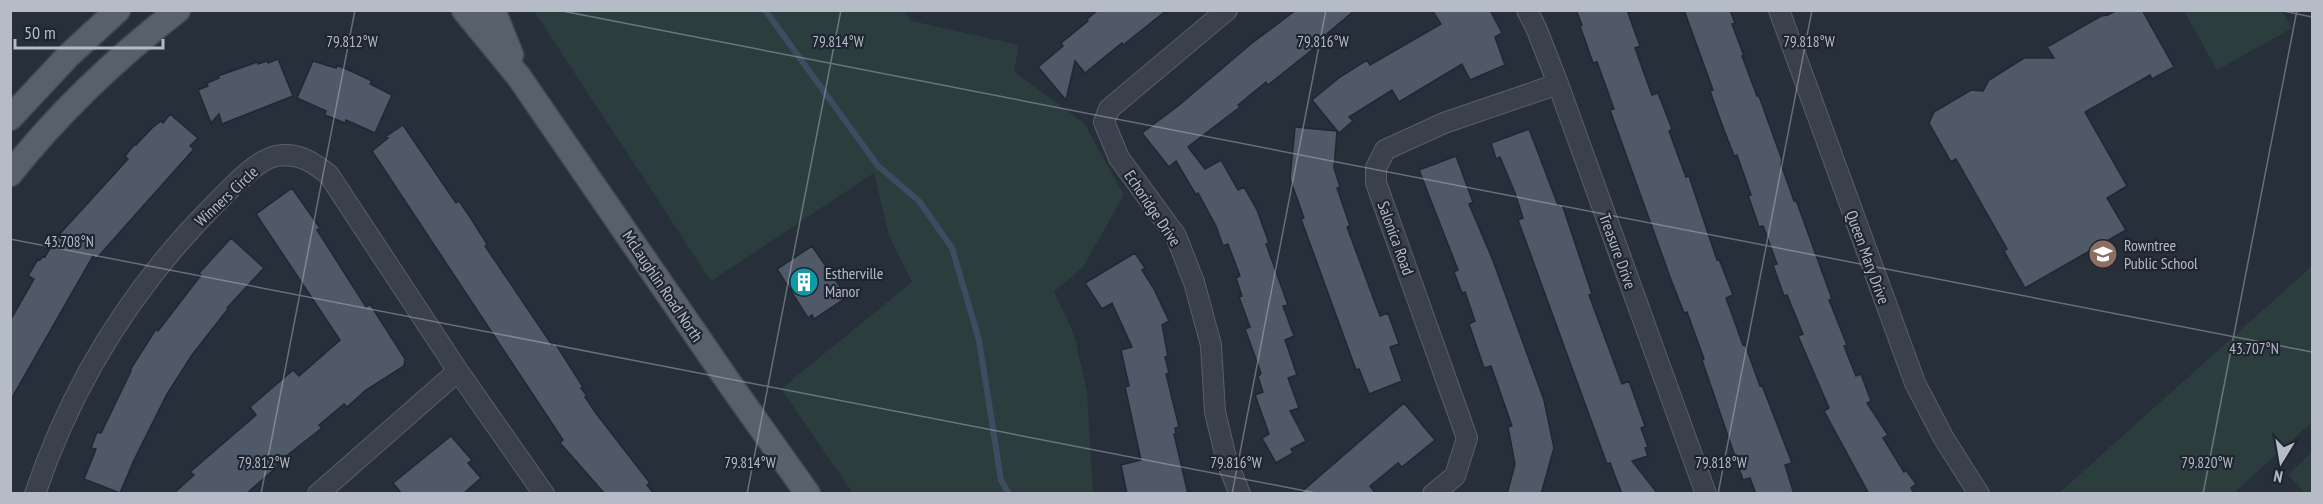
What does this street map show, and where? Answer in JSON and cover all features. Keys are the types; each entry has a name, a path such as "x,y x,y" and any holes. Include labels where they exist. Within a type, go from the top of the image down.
{"main road":[{"path":"10,118 68,56 118,10"},
{"path":"10,174 71,103 134,44 178,10"},
{"name":"McLaughlin Road North","path":"464,10 519,77 808,494"},
{"name":"McLaughlin Road North","path":"493,10 519,77"}],"street":[{"name":"Echoridge Drive","path":"1227,10 1109,109 1104,122 1119,158 1176,237 1194,282 1210,345 1215,412 1227,462 1240,494"},
{"name":"Treasure Drive","path":"1527,10 1558,84 1706,494"},
{"name":"Queen Mary Drive","path":"1779,10 1915,383 1943,437 1979,494"},
{"name":"Salonica Road","path":"1433,494 1455,476 1467,438 1376,183 1376,168 1385,150 1444,123 1558,84"},
{"name":"Winners Circle","path":"35,494 65,415 86,374 113,327 158,266 185,234 255,167 274,156 291,155 310,160 329,175 458,371 544,494"},
{"path":"318,494 458,371"}],"shaded area":[{"path":"534,11 904,11 912,21 1019,45 1014,72 1084,123 1124,195 1083,267 1054,292 1074,334 1087,391 1093,493 853,493 781,389 912,282 889,236 874,173 711,281"},
{"path":"2184,11 2282,11 2292,28 2217,70"},
{"path":"2312,266 2312,422 2234,493 2059,493"},
{"path":"2312,452 2312,493 2305,493 2288,475"}],"building":[{"path":"1098,10 1167,10 1085,73 1075,61 1066,100 1038,67 1063,46 1061,43"},
{"path":"1296,10 1355,10 1315,44 1317,46 1268,85 1266,82 1238,105 1240,107 1188,147 1205,169 1221,160 1238,190 1244,187 1257,210 1269,243 1266,244 1288,305 1283,306 1294,336 1285,340 1297,375 1288,378 1299,408 1290,411 1306,441 1291,449 1293,453 1276,463 1262,438 1269,434 1255,395 1263,392 1258,377 1261,373 1245,329 1250,327 1239,297 1242,296 1236,278 1240,276 1228,244 1223,246 1216,226 1198,193 1196,195 1176,161 1169,167 1142,133"},
{"path":"1432,10 1490,10 1502,33 1495,37 1505,65 1470,80 1462,64 1399,102 1392,90 1349,117 1353,121 1339,133 1312,100 1340,77 1367,60 1370,65 1441,24"},
{"path":"1576,10 1627,10 1640,46 1635,48 1652,95 1658,93 1672,129 1669,131 1686,177 1689,176 1717,260 1719,259 1733,295 1726,298 1743,345 1745,344 1792,463 1785,465 1794,494 1756,494 1750,478 1743,480 1702,360 1704,359 1687,312 1684,313 1670,277 1610,110 1614,109 1597,62 1593,63"},
{"path":"1684,10 1730,10 1735,23 1732,24 1744,56 1742,56 1757,96 1759,96 1794,201 1796,200 1832,299 1829,300 1847,345 1844,346 1856,376 1861,374 1871,401 1867,403 1888,435 1883,438 1904,472 1906,470 1916,484 1911,488 1914,494 1869,494 1824,411 1829,408 1798,336 1803,334 1787,295 1784,296 1773,265 1777,264 1763,226 1759,227 1748,195 1751,195 1737,155 1734,156 1721,122 1710,91 1713,90"},
{"path":"2117,10 2142,10 2174,67 2152,79 2150,75 2085,112 2127,186 2107,198 2126,230 2025,288 2004,251 2007,249 1956,159 1951,162 1929,123 1934,112 1971,90 1983,91 1989,80 2024,58 2054,58 2047,47 2101,16"},
{"path":"278,59 293,96 222,124 219,114 211,123 198,90 208,86 207,83 219,78 218,76 257,62 258,64 267,61 268,63"},
{"path":"313,61 336,68 337,65 372,81 370,84 392,95 375,133 346,120 345,123 325,115 326,111 297,98"},
{"path":"170,114 198,138 190,146 194,149 96,259 93,256 10,401 10,321 34,279 28,276 38,259 45,257 56,238 128,159 125,156 135,144 161,121 163,123"},
{"path":"403,125 456,203 459,201 470,217 487,244 485,246 552,345 555,343 583,387 581,388 587,396 585,397 650,483 647,485 654,494 605,494 560,443 563,440 372,151 388,138 385,137"},
{"path":"1295,127 1337,131 1334,168 1340,187 1337,188 1350,226 1347,227 1380,316 1388,313 1399,344 1390,347 1402,381 1369,394 1359,369 1356,370 1301,219 1304,218 1290,179"},
{"path":"1529,129 1558,205 1562,204 1592,294 1589,295 1622,384 1629,381 1645,426 1641,428 1648,447 1645,448 1648,456 1632,461 1658,494 1622,494 1610,463 1607,464 1518,220 1523,218 1515,193 1500,157 1496,159 1491,143"},
{"path":"1456,156 1473,202 1469,204 1492,258 1544,400 1554,448 1541,494 1507,494 1515,464 1508,427 1512,426 1491,366 1484,368 1469,324 1475,321 1465,292 1462,293 1454,272 1458,270 1419,170"},
{"path":"292,188 320,228 317,230 366,307 370,304 405,359 404,366 366,390 347,407 344,404 319,425 322,428 276,464 278,466 246,494 173,494 194,475 190,472 256,415 250,407 293,370 299,376 340,340 256,214"},
{"path":"231,238 264,268 227,308 192,355 167,394 120,493 84,479 96,449 91,448 97,432 101,433 130,370 156,329 158,331 201,275 199,273"},
{"name":"Estherville Manor","path":"812,246 847,297 814,319 812,315 808,318 777,269"},
{"path":"1135,253 1145,268 1142,270 1169,321 1162,325 1168,356 1165,357 1169,373 1166,374 1179,427 1175,428 1176,434 1174,434 1188,494 1127,494 1121,465 1141,460 1125,387 1129,386 1121,350 1132,347 1112,303 1102,309 1085,283"},
{"path":"1404,403 1435,440 1402,467 1398,463 1370,486 1376,494 1299,494"},
{"path":"451,436 472,460 468,463 481,478 463,494 402,494 393,483"}],"waterway":[{"path":"765,10 878,166 919,201 952,248 979,340 1001,480 1009,494"}],"place":[{"name":"Rowntree Public School","path":"2103,254"},
{"name":"Estherville Manor","path":"804,282"}]}
